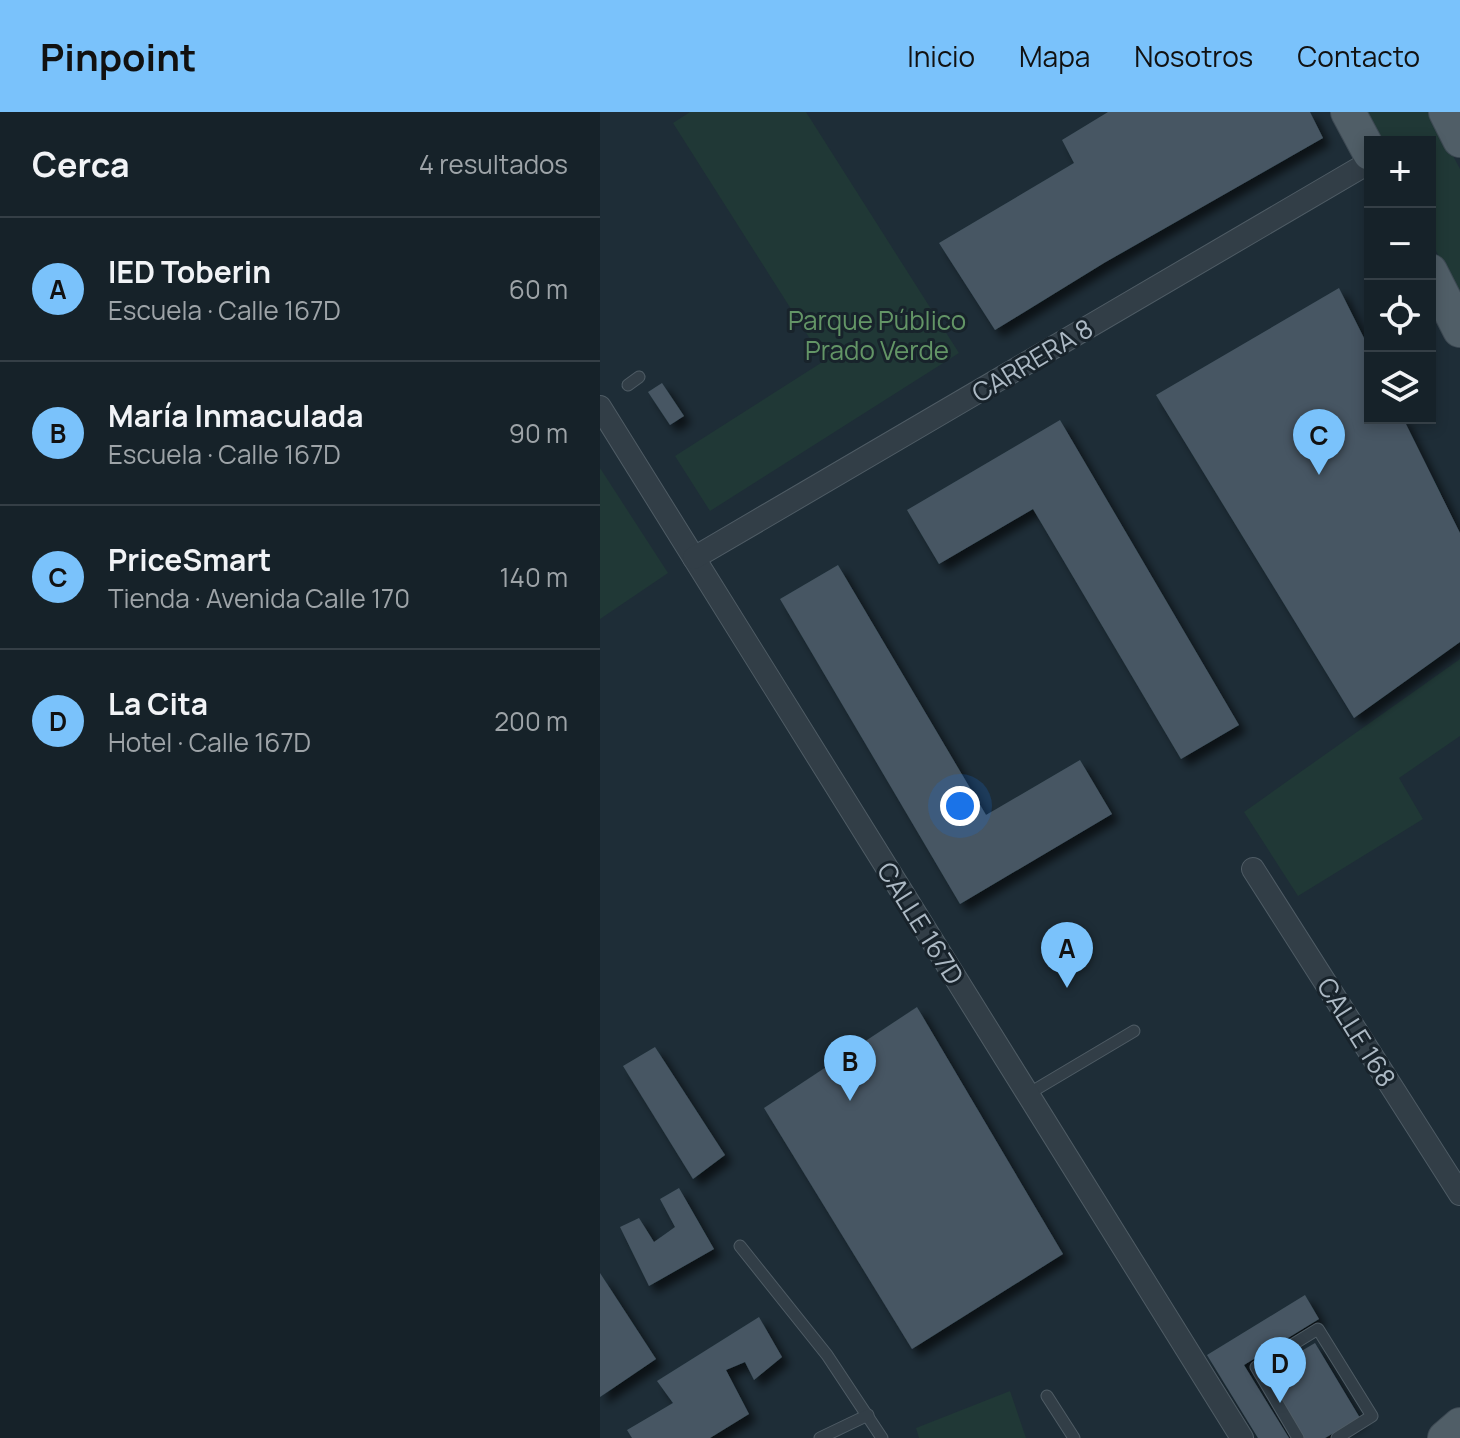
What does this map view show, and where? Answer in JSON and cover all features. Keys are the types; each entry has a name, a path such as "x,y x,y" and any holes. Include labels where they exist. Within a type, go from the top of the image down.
{"main road":[{"path":"1348,112 1364,142"},
{"path":"1446,112 1460,140"},
{"path":"1435,280 1460,330"},
{"path":"1445,1438 1460,1425"}],"street":[{"name":"CARRERA 8","path":"694,558 1364,166"},
{"name":"CALLE 167D","path":"600,407 1242,1438"},
{"name":"CALLE 168","path":"1253,869 1460,1194"}],"lane":[{"path":"628,385 639,377"},
{"path":"1028,1094 1134,1031"},
{"path":"740,1246 827,1355 882,1438"},
{"path":"1298,1438 1256,1367 1318,1329 1372,1416 1340,1437"},
{"path":"1047,1396 1074,1438"},
{"path":"820,1438 868,1415"}],"green space":[{"name":"Parque Público Prado Verde","path":"690,112 806,112 959,353 710,511 675,456 824,361 673,123"},
{"path":"1366,112 1430,112 1460,169 1460,298 1436,251 1436,136 1378,136"},
{"path":"600,468 668,573 600,619"},
{"path":"1460,659 1460,736 1399,778 1423,819 1298,896 1244,812"},
{"path":"1010,1391 1026,1438 919,1438 916,1428"}],"building":[{"path":"1108,112 1310,112 1323,138 1104,263 995,330 939,243 1074,163 1062,140"},
{"path":"1339,288 1364,338 1364,424 1406,424 1460,533 1460,642 1354,718 1156,395"},
{"path":"662,383 684,416 670,425 648,392"},
{"path":"1060,420 1239,725 1181,759 1033,509 939,564 907,510"},
{"path":"838,565 986,815 1080,760 1112,814 960,904 780,599"},
{"path":"917,1007 1063,1254 912,1349 764,1108"},
{"path":"655,1047 725,1155 693,1179 623,1066"},
{"path":"679,1188 714,1249 649,1286 620,1227 639,1218 654,1242 675,1227 660,1199"},
{"path":"600,1273 656,1359 600,1397"},
{"path":"1305,1295 1319,1319 1244,1365 1289,1438 1258,1438 1207,1355"},
{"path":"759,1317 782,1357 754,1380 745,1362 726,1370 749,1414 710,1438 632,1438 627,1430 673,1403 657,1381"},
{"path":"1315,1343 1360,1418 1325,1438 1304,1438 1266,1372"}],"place":[{"name":"PriceSmart","path":"1319,475"},
{"name":"IED Toberin","path":"1067,988"},
{"name":"María Inmaculada","path":"850,1101"},
{"name":"La Cita","path":"1280,1403"}]}
